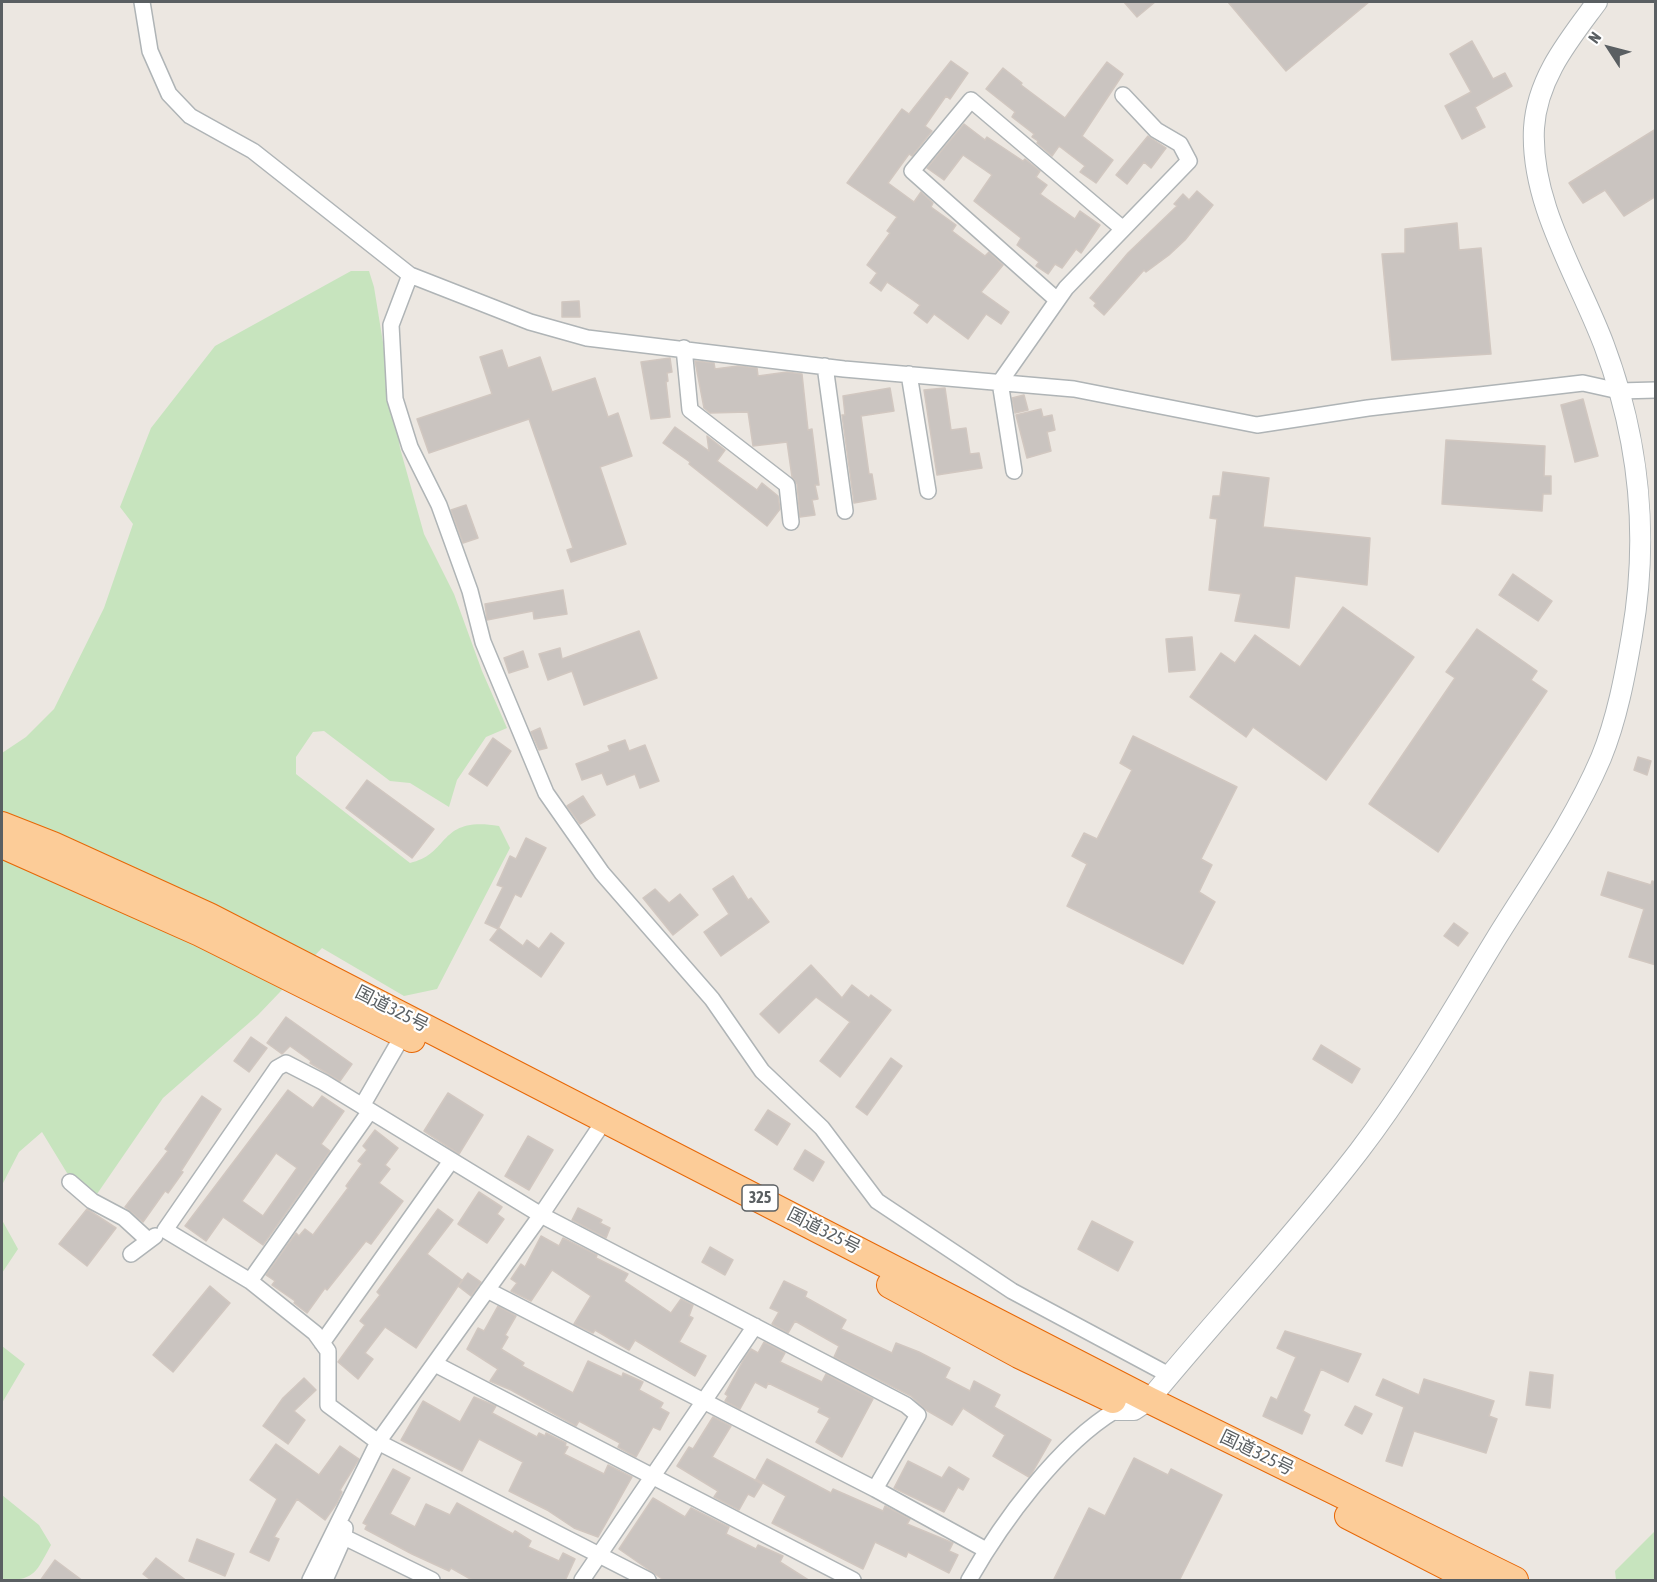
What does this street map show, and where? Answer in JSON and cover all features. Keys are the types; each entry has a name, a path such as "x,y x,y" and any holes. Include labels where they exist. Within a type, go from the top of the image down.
{"highway":[{"name":"国道325号","path":"2,825 53,845 209,916 407,1027"},
{"name":"国道325号","path":"2,845 407,1027 602,1125 1133,1406 1473,1581"},
{"name":"国道325号","path":"1133,1406 1515,1581"}],"street":[{"path":"141,2 150,51 169,94 190,116 253,151 410,275 530,322 587,338 825,366 1074,388 1257,425 1368,408 1583,383 1619,391 1656,390"},
{"path":"969,1581 986,1550 1068,1448 1101,1419 1133,1406 1169,1375 1358,1152 1391,1107 1557,841 1601,757 1618,705 1633,632 1641,559 1638,484 1634,452 1605,347 1544,200 1536,165 1534,127 1540,93 1560,52 1597,2"},
{"path":"1014,471 1000,382 1057,300 1189,161 1180,144 1156,130 1123,95"},
{"path":"1057,300 912,171 970,100 1123,229"},
{"path":"410,275 391,325 395,399 410,447 439,505 470,591 483,642 546,793 602,873 712,999 762,1071 822,1128 877,1201 1012,1291 1169,1375"},
{"path":"684,348 690,410 787,485 791,522"},
{"path":"825,366 845,511"},
{"path":"909,374 928,491"},
{"path":"250,1281 366,1109 407,1027"},
{"path":"131,1254 165,1230 277,1068 286,1063 541,1215 906,1405 918,1415 875,1489"},
{"path":"310,1581 378,1442 541,1215 602,1125"},
{"path":"322,1343 452,1161"},
{"path":"70,1182 92,1201 124,1218 148,1240"},
{"path":"165,1230 250,1281 315,1334 328,1351 328,1405 378,1442 648,1581"},
{"path":"487,1290 875,1489 986,1550"},
{"path":"582,1581 755,1326"},
{"path":"435,1364 853,1581"},
{"path":"325,1581 344,1537 346,1508"},
{"path":"344,1537 432,1581"}],"green space":[{"path":"351,271 369,271 374,287 400,448 424,534 454,594 482,671 507,728 486,737 457,780 449,807 410,783 390,781 324,731 313,732 296,757 296,774 410,863 432,852 454,831 465,826 479,824 499,826 510,848 437,989 404,996 322,948 258,1015 163,1098 97,1194 67,1173 42,1132 19,1152 2,1185 2,753 26,737 54,709 104,608 133,524 120,507 151,428 215,346"},
{"path":"2,1220 18,1249 2,1273"},
{"path":"2,1346 25,1364 2,1403"},
{"path":"2,1495 39,1525 51,1545 38,1568 21,1579 2,1580"},
{"path":"1655,1531 1655,1580 1616,1580 1615,1571"}],"building":[{"path":"1124,2 1155,2 1137,17"},
{"path":"1228,2 1369,2 1286,71"},
{"path":"1472,41 1493,79 1505,73 1512,86 1475,107 1485,127 1462,139 1445,106 1471,92 1450,54"},
{"path":"951,61 968,73 950,99 946,96 925,126 932,131 912,156 909,154 888,183 914,202 921,192 933,203 931,207 956,225 952,231 985,256 989,252 1003,265 981,292 1009,312 1001,324 986,314 968,339 934,314 927,323 914,313 920,305 887,282 881,291 870,283 877,273 867,265 890,233 887,231 897,217 847,183 902,109 909,114"},
{"path":"1107,62 1123,74 1082,136 1113,160 1096,183 1080,172 1085,166 1059,146 1052,156 1032,137 1034,134 1012,117 1015,112 986,89 1003,68 1022,83 1021,85 1065,118"},
{"path":"964,124 985,140 987,137 1023,161 1025,159 1040,171 1036,177 1047,185 1040,194 1075,219 1080,211 1100,225 1081,253 1076,249 1062,268 1055,264 1048,274 1036,266 1039,262 1017,245 1021,238 974,201 992,175 963,155 944,180 927,168"},
{"path":"1656,129 1656,196 1624,216 1605,190 1583,203 1569,183"},
{"path":"1148,136 1166,148 1151,168 1144,162 1127,184 1116,175"},
{"path":"1197,191 1213,205 1185,240 1146,272 1144,270 1104,315 1094,306 1096,303 1090,298 1128,253 1177,206 1174,204 1183,194 1189,200"},
{"path":"1457,223 1459,250 1481,248 1491,354 1392,360 1382,254 1405,253 1405,229"},
{"path":"579,301 580,317 562,317 562,302"},
{"path":"502,350 508,368 540,357 552,392 595,378 608,417 618,413 632,456 600,467 626,544 571,562 567,550 573,548 529,419 429,453 417,419 492,394 480,357"},
{"path":"670,358 672,372 667,373 668,381 666,382 670,417 651,419 641,362"},
{"path":"695,361 714,363 715,369 738,366 757,368 758,376 787,372 802,374 808,430 812,429 819,485 815,485 818,499 812,500 815,515 800,517 797,484 792,477 787,442 753,446 748,412 710,413 704,408"},
{"path":"890,388 894,411 861,416 869,474 872,474 876,499 854,503 842,415 845,415 843,396"},
{"path":"945,388 951,430 966,428 970,454 979,453 982,468 937,475 924,390"},
{"path":"1024,395 1028,410 1015,413 1012,398"},
{"path":"1583,399 1598,456 1575,462 1561,405"},
{"path":"1041,409 1043,417 1052,415 1055,430 1047,432 1051,451 1027,458 1016,415"},
{"path":"675,427 709,451 707,436 725,450 717,461 757,490 762,483 778,496 780,509 767,526 689,464 690,462 663,443"},
{"path":"1446,440 1545,446 1544,476 1551,476 1551,494 1543,494 1542,511 1442,504"},
{"path":"1223,472 1269,478 1263,527 1370,538 1367,585 1295,576 1289,628 1235,621 1241,594 1209,590 1217,519 1210,518 1213,496 1220,496"},
{"path":"466,505 478,538 463,543 451,510"},
{"path":"1513,574 1552,601 1538,621 1499,595"},
{"path":"563,590 567,614 534,619 533,611 487,620 485,604"},
{"path":"1343,607 1414,657 1326,780 1253,727 1246,737 1190,697 1221,653 1235,663 1255,635 1300,667"},
{"path":"1477,629 1537,671 1531,680 1547,691 1438,852 1369,804 1455,678 1446,672"},
{"path":"639,631 657,678 584,705 572,671 548,680 539,654 560,648 562,659"},
{"path":"1192,637 1195,670 1169,672 1166,639"},
{"path":"523,651 528,667 509,673 504,658"},
{"path":"540,728 547,748 539,750 531,732"},
{"path":"1133,736 1237,787 1201,859 1212,865 1199,892 1215,902 1183,964 1067,906 1087,864 1072,856 1084,833 1097,839 1132,770 1120,763"},
{"path":"493,738 511,751 487,786 469,774"},
{"path":"625,740 629,751 645,745 659,781 640,788 635,774 607,785 602,773 582,780 576,764 610,751 608,746"},
{"path":"1638,757 1651,761 1647,775 1634,770"},
{"path":"367,780 434,829 412,858 346,808"},
{"path":"583,796 595,815 580,824 567,806"},
{"path":"526,838 546,848 521,897 515,894 498,929 485,923 503,887 497,885 510,856 516,859"},
{"path":"1608,872 1651,885 1652,881 1656,882 1656,965 1629,957 1644,909 1601,895"},
{"path":"733,876 748,900 751,898 769,922 721,956 704,932 729,914 713,889"},
{"path":"655,889 669,903 680,894 698,915 673,935 643,898"},
{"path":"1454,923 1468,933 1458,946 1444,936"},
{"path":"499,928 523,946 527,940 539,949 551,933 564,943 541,977 490,940"},
{"path":"811,965 842,998 852,985 869,998 871,995 891,1010 840,1077 820,1061 850,1022 816,997 779,1033 760,1014"},
{"path":"286,1017 352,1064 340,1081 310,1063 311,1061 290,1046 282,1054 267,1043"},
{"path":"251,1037 267,1048 249,1072 234,1061"},
{"path":"1321,1045 1360,1069 1352,1083 1313,1059"},
{"path":"891,1058 902,1066 867,1115 856,1107"},
{"path":"288,1090 313,1108 322,1096 344,1111 321,1144 330,1151 263,1245 223,1217 206,1241 185,1226","holes":["276,1153 297,1168 263,1216 242,1201"]},
{"path":"448,1093 483,1115 459,1154 424,1131"},
{"path":"202,1096 221,1109 181,1171 183,1172 168,1193 165,1191 143,1222 125,1207 168,1151 165,1149"},
{"path":"768,1110 790,1124 777,1145 755,1130"},
{"path":"375,1130 398,1148 385,1165 390,1169 379,1183 403,1201 371,1244 366,1241 327,1290 325,1288 307,1313 294,1303 295,1301 272,1285 275,1281 266,1275 296,1233 299,1236 305,1229 313,1235 348,1188 346,1186 362,1164 358,1161 367,1150 363,1146"},
{"path":"528,1136 553,1150 529,1190 505,1176"},
{"path":"805,1150 824,1162 813,1181 794,1169"},
{"path":"479,1192 502,1207 497,1214 504,1219 487,1243 458,1224"},
{"path":"578,1208 602,1220 600,1223 610,1228 606,1238 572,1220"},
{"path":"87,1209 116,1228 87,1266 59,1244"},
{"path":"438,1209 453,1220 427,1254 462,1280 459,1285 468,1273 481,1282 471,1296 458,1286 416,1348 385,1327 365,1353 373,1359 358,1379 338,1362 365,1325 360,1321 380,1295 377,1292"},
{"path":"1092,1221 1133,1242 1118,1271 1078,1249"},
{"path":"541,1236 559,1246 563,1238 597,1255 596,1258 628,1274 624,1281 671,1313 681,1299 693,1305 689,1316 693,1318 679,1342 706,1356 695,1376 635,1340 629,1350 595,1330 593,1333 574,1324 591,1296 552,1270 531,1301 511,1291 517,1283 511,1279 521,1264 525,1267"},
{"path":"710,1247 733,1260 725,1275 702,1262"},
{"path":"784,1281 807,1292 805,1297 846,1320 841,1329 892,1353 896,1343 919,1352 950,1368 945,1378 970,1391 974,1381 1000,1395 994,1407 1051,1440 1029,1477 993,1456 1005,1435 963,1408 952,1425 926,1410 911,1396 834,1357 839,1346 795,1321 788,1333 772,1324 779,1312 770,1308"},
{"path":"210,1286 230,1303 173,1372 153,1355"},
{"path":"498,1306 516,1316 505,1335 508,1337 501,1349 524,1363 522,1366 573,1393 588,1361 622,1377 623,1373 643,1382 639,1390 663,1403 660,1408 669,1413 660,1430 653,1427 636,1457 618,1447 620,1443 579,1421 576,1426 490,1381 498,1369 467,1349 478,1328 484,1331"},
{"path":"1285,1331 1361,1354 1348,1382 1321,1369 1303,1411 1310,1415 1302,1434 1263,1416 1271,1397 1277,1400 1296,1357 1277,1348"},
{"path":"764,1342 785,1353 780,1362 822,1382 826,1374 873,1399 842,1457 816,1442 830,1418 818,1412 820,1408 768,1383 766,1388 755,1382 740,1409 725,1401 728,1396 725,1394 744,1359 751,1349 758,1353"},
{"path":"1530,1372 1553,1375 1550,1408 1526,1405"},
{"path":"304,1378 316,1390 294,1411 305,1420 288,1444 263,1426 283,1398"},
{"path":"1383,1379 1419,1395 1424,1379 1494,1401 1489,1416 1497,1419 1486,1453 1414,1431 1402,1466 1386,1461 1404,1407 1376,1395"},
{"path":"474,1397 496,1406 492,1413 537,1437 539,1433 545,1436 546,1433 566,1443 565,1446 568,1447 564,1454 604,1474 608,1465 632,1477 598,1537 574,1528 547,1510 509,1491 523,1462 479,1439 462,1471 401,1440 423,1401 460,1422"},
{"path":"1355,1406 1372,1414 1362,1434 1345,1425"},
{"path":"713,1417 731,1426 712,1457 762,1484 754,1497 748,1494 739,1510 714,1497 718,1491 677,1466 689,1447 693,1449"},
{"path":"276,1444 319,1475 340,1446 359,1459 340,1490 342,1492 337,1503 325,1520 297,1499 274,1537 279,1539 269,1561 250,1552 277,1499 250,1480"},
{"path":"1134,1458 1168,1475 1171,1469 1222,1495 1179,1581 1053,1581 1089,1508 1105,1516"},
{"path":"767,1459 831,1493 833,1489 883,1511 885,1506 910,1519 907,1524 953,1543 949,1551 958,1555 949,1573 908,1552 906,1557 875,1542 863,1569 772,1523 786,1496 756,1479"},
{"path":"908,1461 942,1478 949,1467 969,1479 963,1490 958,1487 944,1512 894,1488"},
{"path":"393,1469 410,1478 390,1514 415,1527 426,1504 450,1515 457,1503 513,1534 515,1531 531,1541 528,1547 559,1561 563,1553 575,1559 565,1581 474,1581 451,1568 449,1571 412,1554 365,1529 367,1525 363,1523"},
{"path":"653,1498 685,1517 691,1508 729,1527 726,1534 756,1549 758,1545 783,1556 780,1562 810,1581 665,1581 619,1549"},
{"path":"197,1539 234,1554 225,1576 189,1561"},
{"path":"156,1558 187,1581 152,1581 143,1574"},
{"path":"55,1560 83,1581 40,1581"}]}
